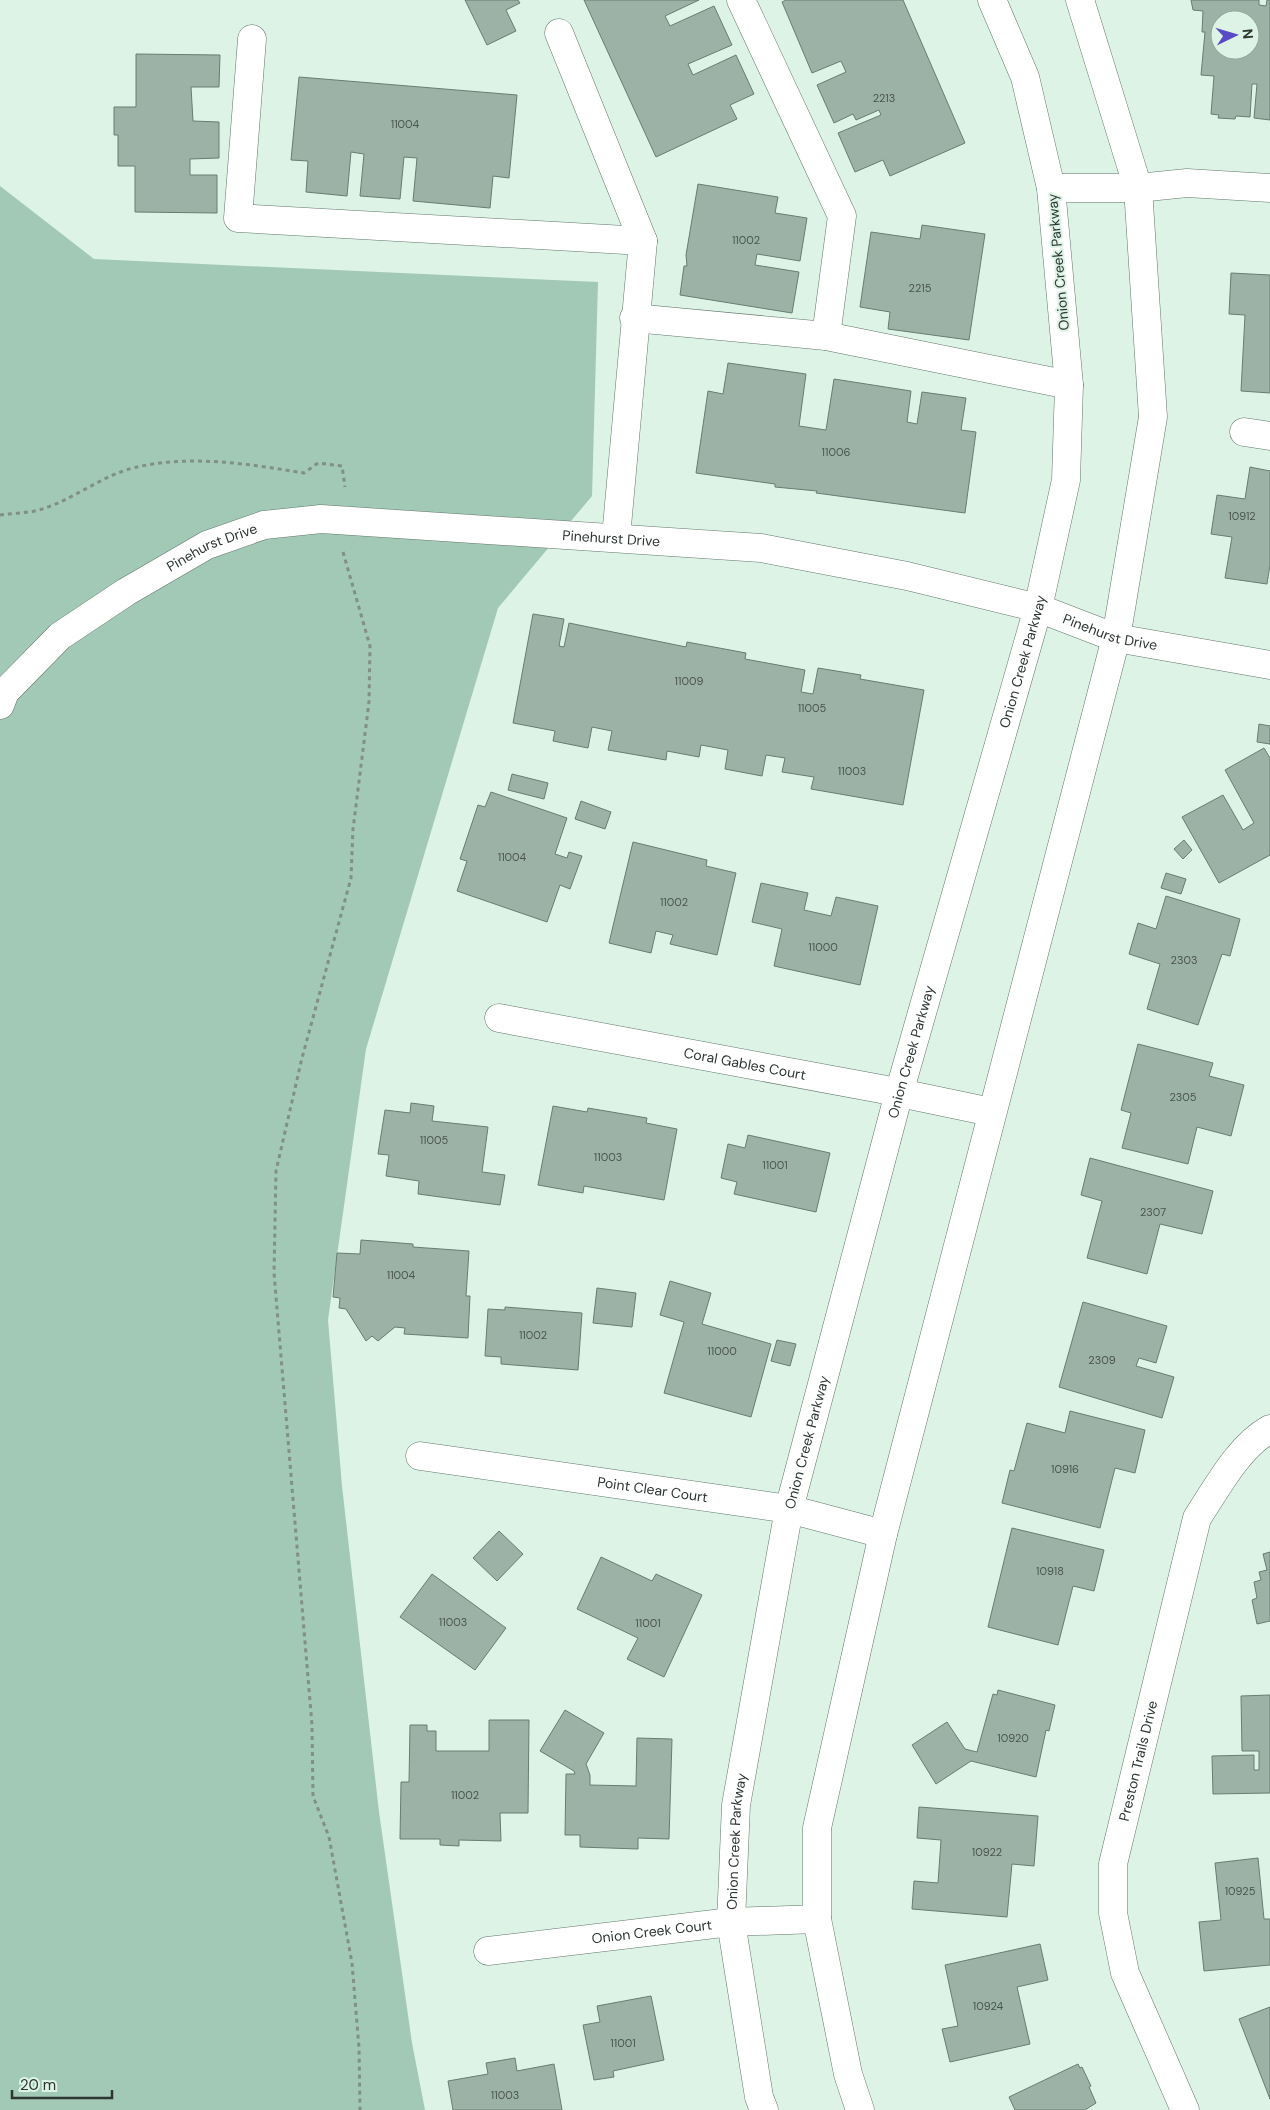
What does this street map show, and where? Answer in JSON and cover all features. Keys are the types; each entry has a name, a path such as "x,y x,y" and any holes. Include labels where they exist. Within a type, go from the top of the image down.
{"street":[{"path":"741,0 842,216 826,336"},
{"name":"Onion Creek Parkway","path":"764,2110 758,2097 732,1922 736,1805 789,1509 899,1093 1038,608 1066,480 1069,386 1051,188 1025,77 992,0"},
{"path":"860,2110 848,2074 817,1919 817,1828 883,1534 991,1112 1116,638 1153,416 1138,188 1080,0"},
{"path":"560,33 642,240 616,537"},
{"path":"252,39 238,218 642,240"},
{"path":"1051,188 1138,188 1187,183 1270,188"},
{"path":"634,318 826,336 1069,386"},
{"name":"Pinehurst Drive","path":"0,706 5,692 60,636 126,592 207,544 264,526 321,519 761,548 907,576 1038,608 1116,638 1270,665"},
{"name":"Coral Gables Court","path":"499,1018 991,1112"},
{"name":"Preston Trails Drive","path":"1185,2110 1125,1973 1113,1914 1113,1864 1197,1518 1224,1476 1258,1436 1270,1429"},
{"name":"Point Clear Court","path":"420,1456 789,1509 883,1534"},
{"name":"Onion Creek Court","path":"488,1951 732,1922 817,1919"}],"path":[{"path":"0,516 45,508 88,486 133,468 193,461 254,465 304,473 318,463 342,466 345,487"},
{"path":"342,546 345,564 370,646 369,702 353,829 351,878 302,1058 276,1171 274,1273 312,1725 313,1796 329,1837 352,1962 359,2048 360,2110"}],"green space":[{"path":"0,186 94,259 598,282 592,496 498,608 366,1049 328,1320 342,1486 379,1812 412,2043 425,2110 0,2110"}],"building":[{"path":"465,0 518,0 520,3 506,10 516,31 487,45"},
{"path":"584,0 699,0 665,16 670,26 714,6 732,45 688,64 693,75 736,55 754,94 730,105 737,119 656,157"},
{"path":"786,0 903,0 965,143 890,176 883,160 855,172 838,133 881,115 879,110 856,120 853,114 834,123 817,85 846,72 841,61 812,73 782,2"},
{"path":"1191,0 1259,0 1259,5 1266,6 1267,0 1270,0 1270,120 1254,118 1257,84 1252,84 1250,117 1236,116 1235,119 1218,118 1219,115 1211,114 1214,76 1201,75 1205,32 1202,32 1203,11 1193,10"},
{"path":"136,54 220,55 219,87 191,87 193,121 219,122 219,158 190,159 190,175 217,175 217,213 135,212 135,166 118,166 118,135 114,135 114,107 136,107"},
{"path":"299,77 517,95 509,178 493,176 490,208 413,201 417,158 404,157 400,199 360,196 364,154 351,152 347,196 306,192 308,161 291,160"},
{"path":"698,184 778,197 775,213 807,218 800,261 757,254 755,265 799,272 792,313 680,295 684,266 687,266 686,255"},
{"path":"922,225 985,234 969,340 888,329 890,312 860,307 871,232 920,239"},
{"path":"1231,273 1270,275 1270,393 1241,391 1245,315 1229,314"},
{"path":"728,363 806,374 799,426 826,430 834,379 911,391 907,422 917,424 922,392 966,398 961,430 976,432 965,513 816,493 817,491 775,487 775,484 696,473 708,391 723,394"},
{"path":"1250,467 1270,471 1270,565 1267,584 1225,578 1232,537 1211,534 1217,495 1245,499"},
{"path":"533,614 564,619 559,646 564,647 569,623 686,647 687,642 746,653 745,659 805,670 801,692 813,694 818,668 861,675 860,679 924,690 903,805 811,789 814,777 782,772 785,758 766,755 762,776 725,769 728,750 701,745 699,757 667,751 666,760 608,750 612,731 592,727 588,748 553,741 555,731 513,723"},
{"path":"1259,724 1270,726 1270,744 1257,742"},
{"path":"1264,748 1270,758 1270,855 1219,883 1182,817 1223,795 1243,830 1254,823 1225,770"},
{"path":"512,774 548,783 544,799 508,790"},
{"path":"491,792 567,818 555,854 567,858 569,852 582,856 570,889 560,885 547,922 457,891 467,861 460,859 478,805 485,807"},
{"path":"581,801 611,812 605,829 575,819"},
{"path":"1184,840 1192,850 1183,859 1174,849"},
{"path":"633,842 707,860 706,866 736,873 717,955 670,944 673,935 656,931 651,953 609,943"},
{"path":"1166,873 1186,879 1181,894 1161,888"},
{"path":"761,883 808,893 804,910 831,916 836,897 878,906 860,985 774,966 782,929 752,922"},
{"path":"1166,896 1240,919 1230,956 1222,954 1198,1025 1147,1009 1160,964 1129,954 1138,923 1156,929"},
{"path":"1138,1044 1213,1063 1209,1076 1244,1085 1231,1136 1197,1127 1188,1164 1122,1148 1131,1113 1121,1110"},
{"path":"411,1103 434,1106 432,1121 488,1127 482,1172 505,1175 500,1205 418,1194 419,1181 386,1176 389,1155 378,1154 385,1110 410,1113"},
{"path":"553,1106 587,1112 588,1108 647,1118 646,1123 677,1129 664,1200 584,1186 583,1193 538,1185"},
{"path":"748,1135 830,1153 816,1212 734,1194 737,1182 721,1178 728,1144 745,1148"},
{"path":"1090,1158 1213,1191 1202,1234 1160,1224 1147,1274 1087,1258 1102,1201 1081,1195"},
{"path":"361,1240 413,1244 413,1247 469,1251 466,1296 470,1296 468,1338 404,1334 405,1328 395,1327 378,1341 372,1336 366,1341 346,1309 339,1308 340,1298 333,1297 337,1253 360,1254"},
{"path":"670,1281 711,1293 702,1324 771,1344 751,1417 664,1393 684,1322 660,1315"},
{"path":"597,1288 636,1293 632,1327 593,1323"},
{"path":"1083,1302 1167,1326 1156,1363 1139,1358 1136,1366 1174,1377 1162,1418 1059,1387"},
{"path":"505,1307 582,1313 578,1370 501,1364 501,1357 485,1356 488,1309 505,1310"},
{"path":"777,1340 796,1344 790,1366 771,1361"},
{"path":"1070,1411 1145,1430 1135,1473 1115,1468 1100,1528 1002,1503 1010,1470 1014,1471 1027,1423 1065,1433"},
{"path":"1012,1528 1104,1550 1094,1591 1073,1586 1058,1645 988,1627"},
{"path":"499,1531 523,1554 497,1581 473,1558"},
{"path":"1270,1552 1270,1621 1257,1624 1252,1600 1257,1598 1254,1582 1261,1580 1259,1572 1267,1570 1263,1554"},
{"path":"601,1557 652,1581 656,1574 702,1595 664,1677 627,1659 638,1638 577,1609"},
{"path":"432,1574 506,1628 475,1670 400,1617"},
{"path":"998,1690 1055,1705 1049,1731 1046,1730 1036,1777 971,1761 936,1784 912,1745 947,1722 965,1749 977,1752 993,1694 997,1695"},
{"path":"1270,1695 1270,1793 1213,1794 1212,1756 1254,1755 1254,1770 1259,1770 1259,1751 1242,1751 1241,1696"},
{"path":"565,1710 604,1733 586,1764 590,1775 590,1785 636,1786 637,1738 672,1739 669,1839 638,1838 638,1849 580,1847 580,1835 565,1835 566,1774 575,1774 574,1771 540,1751"},
{"path":"489,1720 529,1720 528,1813 500,1813 501,1841 459,1840 459,1846 440,1845 440,1839 400,1839 401,1782 409,1782 410,1725 427,1725 427,1731 436,1731 436,1751 489,1751"},
{"path":"919,1807 1038,1816 1034,1866 1012,1864 1007,1917 912,1909 914,1881 938,1883 941,1840 917,1838"},
{"path":"1258,1858 1264,1919 1270,1919 1270,1965 1204,1971 1199,1922 1221,1920 1215,1863"},
{"path":"1040,1944 1048,1980 1017,1987 1030,2044 950,2062 942,2029 958,2026 945,1965"},
{"path":"651,1996 664,2060 613,2071 614,2077 594,2080 583,2025 600,2022 597,2006"},
{"path":"1270,2007 1270,2099 1239,2019"},
{"path":"515,2058 517,2071 554,2064 562,2110 453,2110 448,2081 488,2074 486,2063"},
{"path":"1078,2064 1080,2068 1082,2067 1091,2086 1089,2087 1096,2103 1085,2110 1015,2110 1009,2097"}]}
